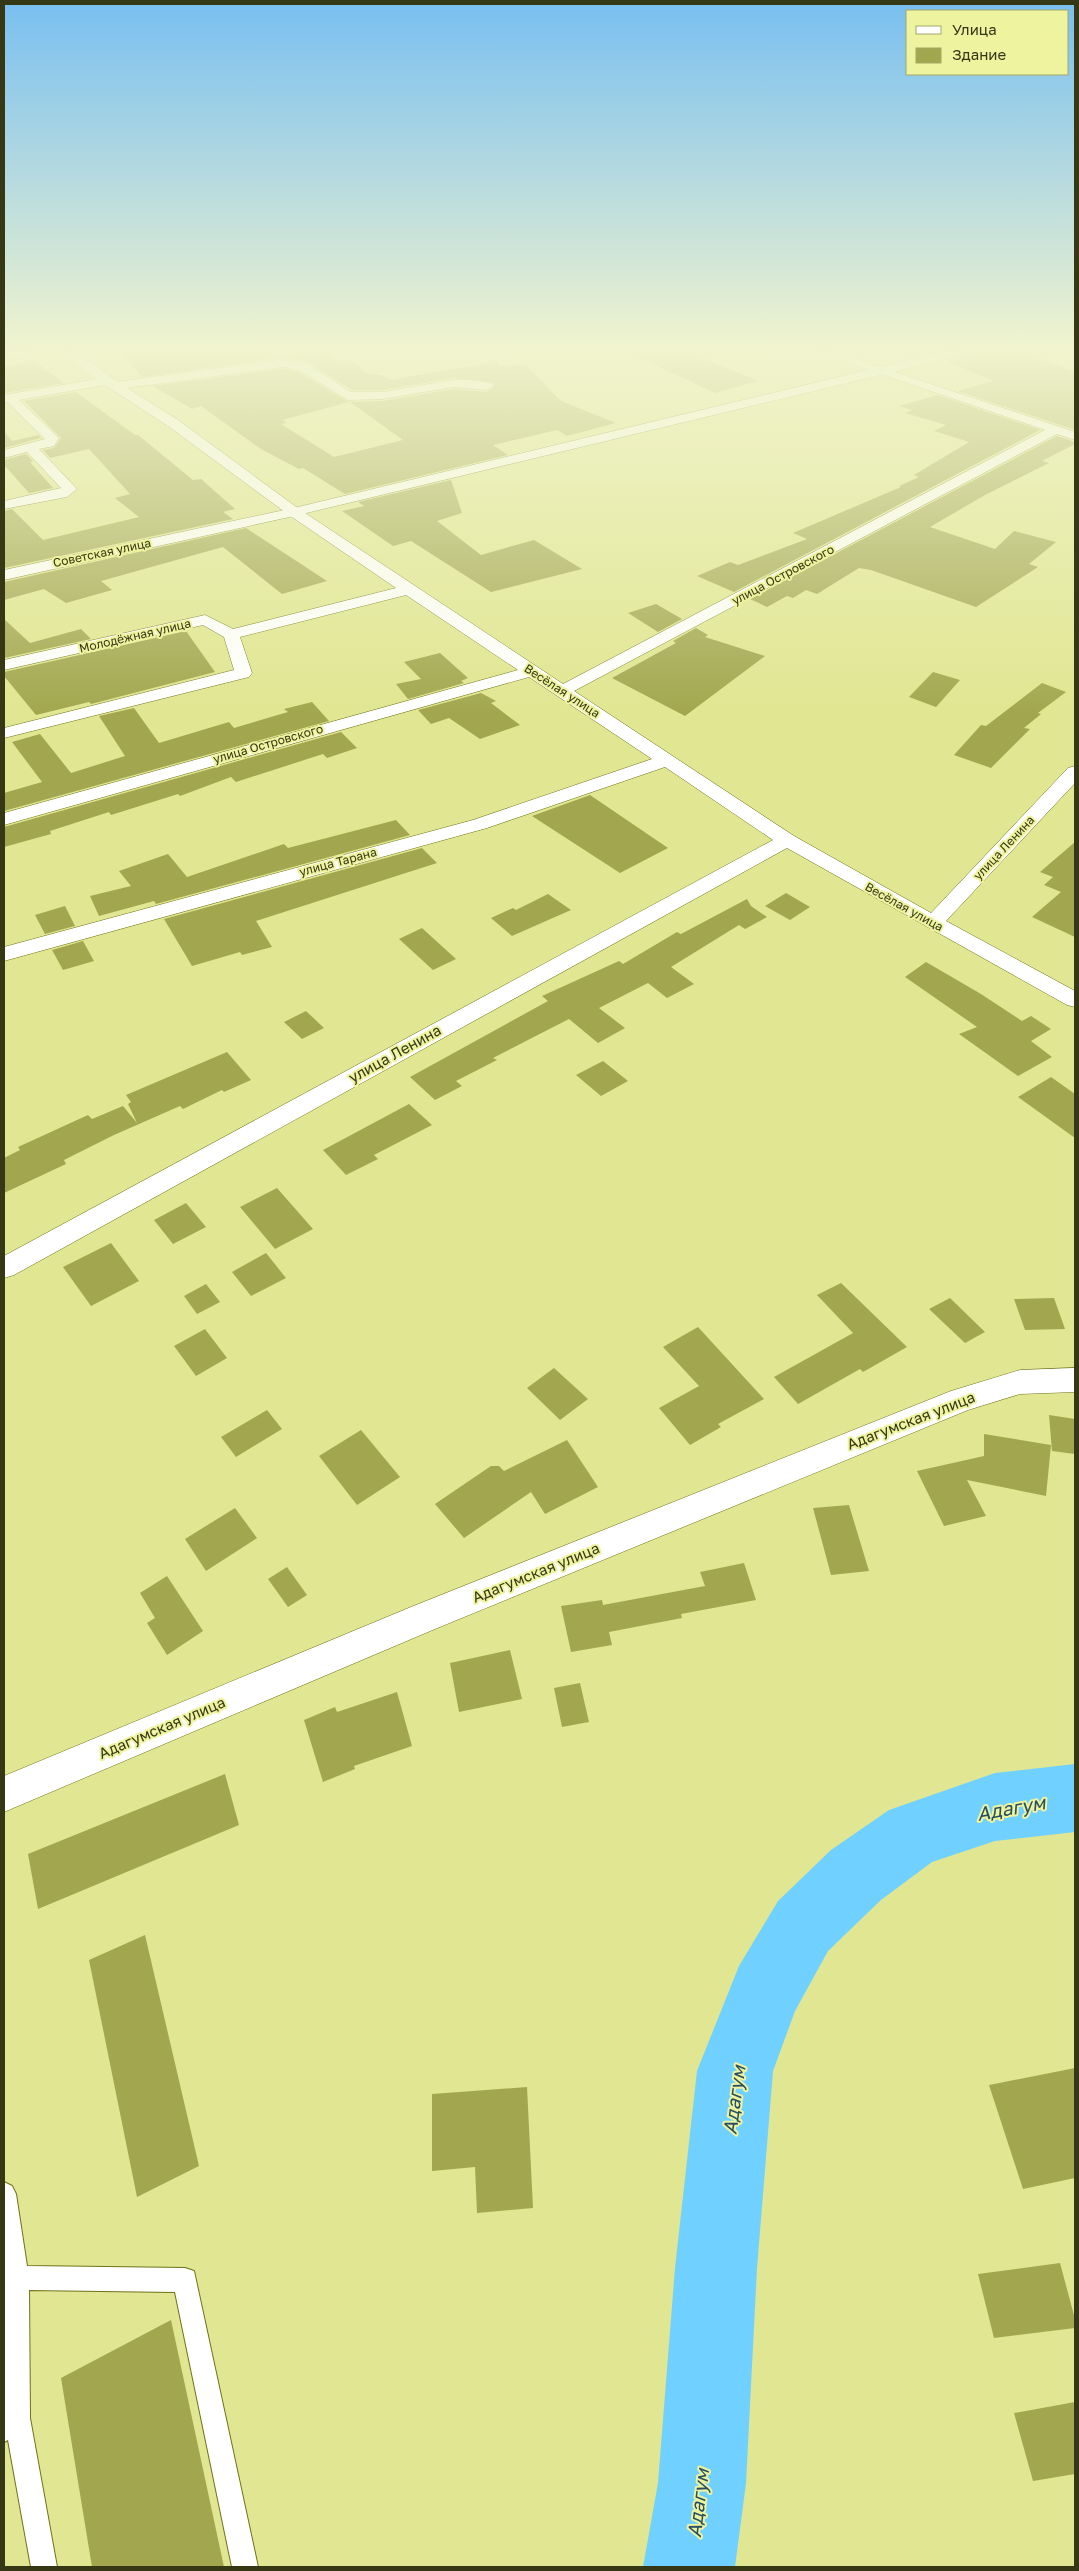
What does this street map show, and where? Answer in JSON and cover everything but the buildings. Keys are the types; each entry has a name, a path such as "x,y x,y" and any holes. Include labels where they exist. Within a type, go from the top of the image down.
{"street":[{"path":"4,505 62,494 70,489 53,472"},
{"name":"Весёлая улица","path":"240,472 294,512 409,590 787,840 933,923 1075,1000"},
{"name":"Советская улица","path":"4,575 294,512 461,472"},
{"name":"улица Островского","path":"562,691 977,472"},
{"path":"4,733 243,673 231,634 409,590"},
{"name":"Молодёжная улица","path":"4,665 205,620 231,634"},
{"name":"улица Островского","path":"4,819 532,671"},
{"name":"улица Тарана","path":"4,954 480,824 668,760"},
{"name":"улица Ленина","path":"933,923 1075,772"},
{"name":"улица Ленина","path":"4,1268 787,840"},
{"name":"Адагумская улица","path":"4,1794 423,1618 962,1400 1020,1382 1075,1380"}],"lane":[{"path":"4,2194 17,2278 10,2423 44,2567"},
{"path":"17,2278 185,2280 245,2567"}],"waterway":[{"name":"Адагум","path":"689,2567 702,2483 716,2268 735,2071 765,1992 803,1926 856,1875 913,1834 995,1807 1075,1798"}]}
